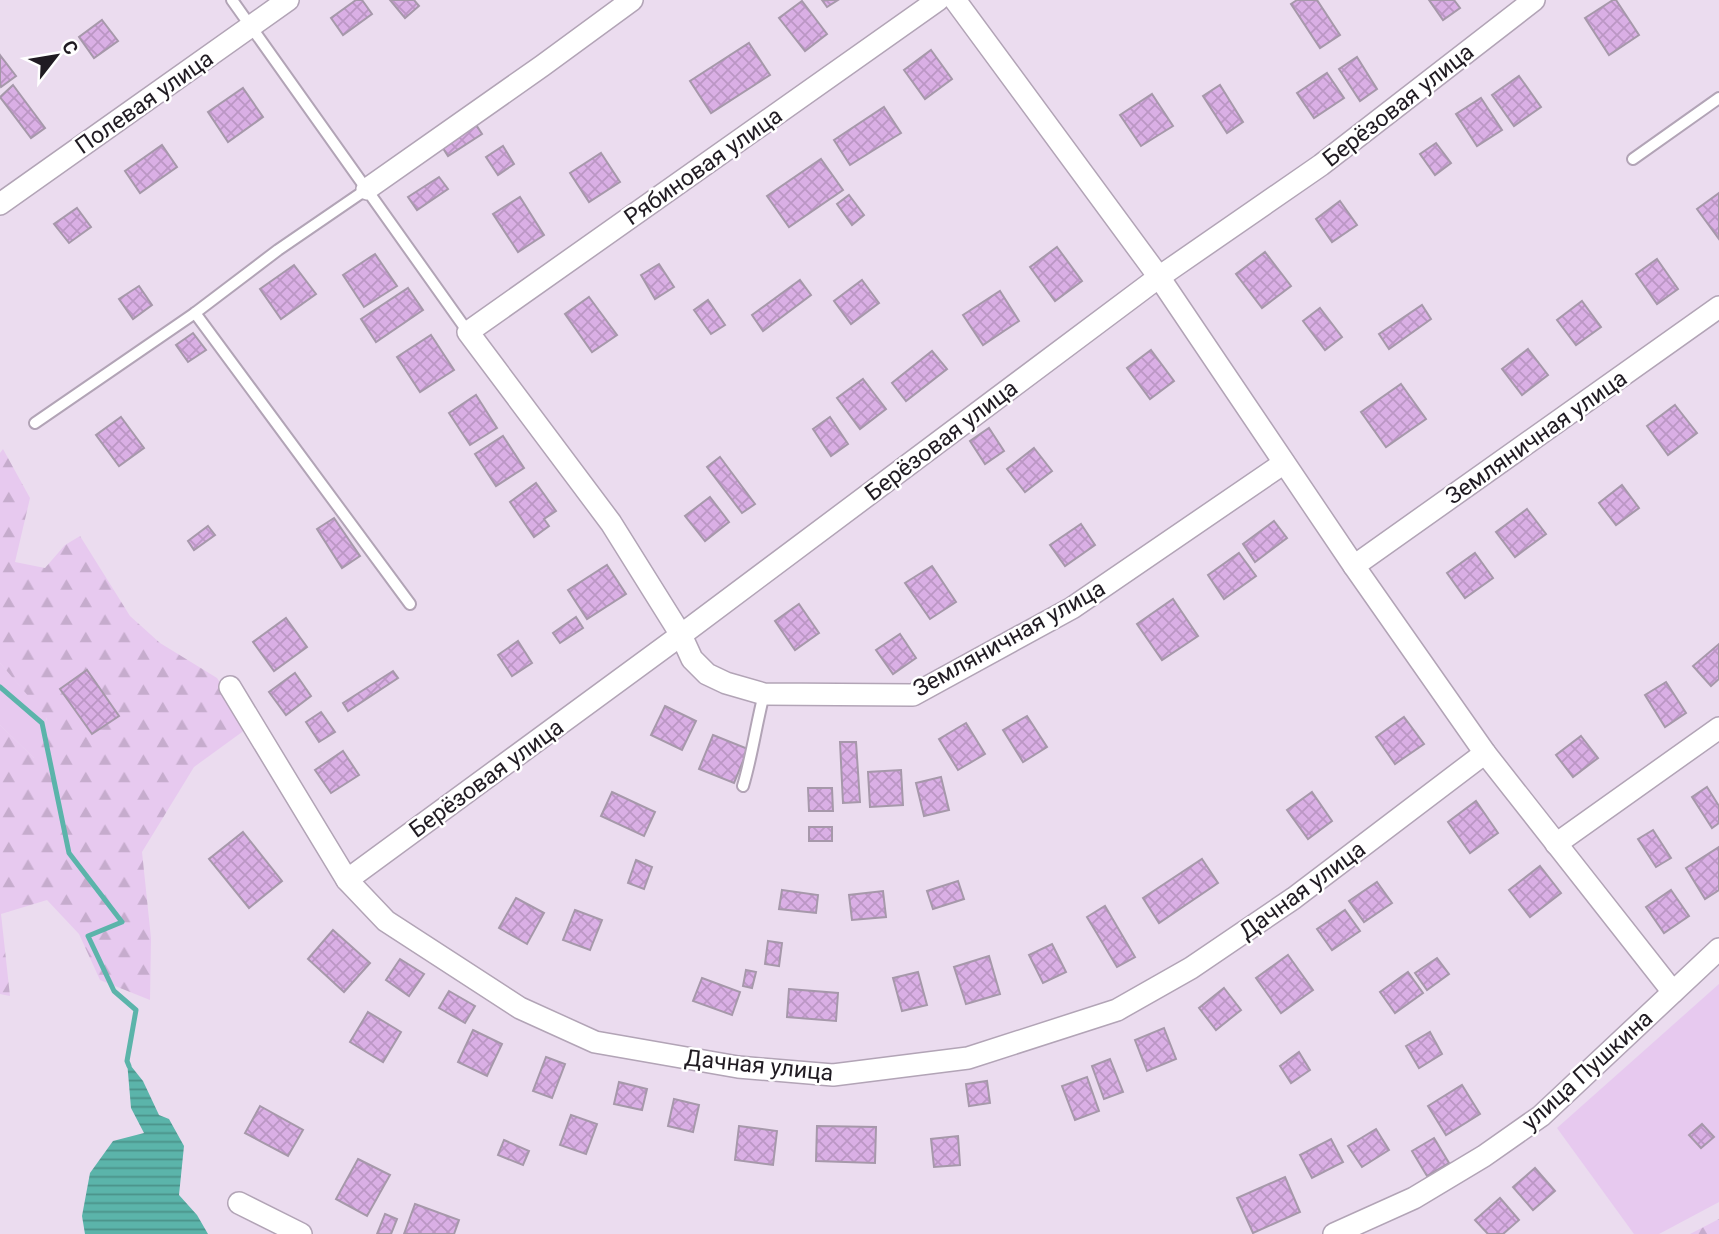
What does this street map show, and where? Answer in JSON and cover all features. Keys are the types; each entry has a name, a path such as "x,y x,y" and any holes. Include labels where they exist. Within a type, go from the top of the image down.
{"street":[{"name":"Полевая улица","path":"0,204 288,0"},
{"path":"367,189 632,0"},
{"name":"Рябиновая улица","path":"468,331 938,0"},
{"path":"955,0 1159,277 1354,566 1485,753 1673,992"},
{"name":"Берёзовая улица","path":"347,880 681,635 1159,277 1321,165 1534,0"},
{"name":"Земляничная улица","path":"1354,566 1719,307"},
{"name":"Земляничная улица","path":"468,331 611,523 681,635 692,659 707,674 764,694 913,695 1072,608 1284,463"},
{"name":"Дачная улица","path":"230,687 347,880 386,921 509,1001 595,1042 738,1067 833,1075 968,1058 1117,1010 1191,968 1294,898 1485,753"},
{"path":"1556,844 1719,728"},
{"name":"улица Пушкина","path":"1334,1234 1414,1198 1484,1156 1541,1116 1719,949"},
{"path":"239,1203 301,1234"}],"lane":[{"path":"232,0 468,331"},
{"path":"1633,159 1719,98"},
{"path":"35,423 195,313 278,250 367,189"},
{"path":"195,313 410,604"},
{"path":"743,786 764,694"}],"green space":[{"path":"3,449 30,498 15,562 45,568 65,545 80,536 130,616 160,643 217,678 249,727 194,767 142,852 151,938 150,1000 100,980 79,934 47,900 1,914 10,996 0,994 0,725 34,758 47,718 0,663 0,453"},
{"path":"0,663 47,717 35,759 0,725"},
{"path":"1719,984 1719,1202 1659,1234 1634,1234 1557,1128"},
{"path":"1719,1219 1719,1234 1690,1234"}],"shaded area":[{"path":"127,1061 143,1081 159,1115 169,1119 184,1146 179,1195 197,1215 208,1234 85,1234 82,1216 90,1173 113,1141 144,1133 131,1108"}],"building":[{"path":"356,0 362,0 372,14 343,35 331,18"},
{"path":"390,0 414,0 419,6 405,18"},
{"path":"822,0 838,0 827,7"},
{"path":"1297,0 1317,0 1340,35 1320,48 1291,4"},
{"path":"1429,0 1454,0 1460,8 1443,20"},
{"path":"1616,0 1639,35 1609,55 1585,18"},
{"path":"802,1 827,34 805,51 779,18"},
{"path":"102,20 118,41 94,58 79,37"},
{"path":"749,43 770,75 711,113 690,81"},
{"path":"931,50 952,79 925,99 904,70"},
{"path":"0,55 16,76 1,87 0,85"},
{"path":"1357,57 1377,89 1360,101 1339,69"},
{"path":"1327,73 1344,98 1314,118 1297,93"},
{"path":"1519,76 1541,107 1514,126 1492,95"},
{"path":"13,85 45,128 31,138 0,97"},
{"path":"1220,85 1243,122 1227,133 1203,96"},
{"path":"243,88 263,117 228,142 208,112"},
{"path":"1152,94 1173,126 1141,146 1120,115"},
{"path":"1481,98 1502,130 1477,146 1456,114"},
{"path":"884,107 901,133 850,165 834,140"},
{"path":"473,120 482,134 448,156 439,142"},
{"path":"1436,143 1451,163 1435,175 1420,154"},
{"path":"162,145 177,167 140,193 125,171"},
{"path":"503,146 514,164 498,175 486,157"},
{"path":"601,153 620,182 589,202 570,173"},
{"path":"821,159 843,190 789,227 767,196"},
{"path":"439,177 448,189 417,210 408,197"},
{"path":"1719,193 1719,239 1697,209"},
{"path":"849,195 864,215 852,225 837,204"},
{"path":"520,197 544,235 518,252 493,214"},
{"path":"1340,201 1357,225 1332,242 1316,219"},
{"path":"77,208 91,227 69,243 54,224"},
{"path":"1057,247 1082,281 1055,301 1030,267"},
{"path":"1265,252 1291,286 1262,308 1236,274"},
{"path":"375,254 397,286 364,307 343,275"},
{"path":"1657,259 1678,289 1657,304 1636,274"},
{"path":"659,264 674,287 655,299 641,275"},
{"path":"294,265 316,294 281,319 260,289"},
{"path":"800,280 811,295 763,331 752,315"},
{"path":"862,280 879,303 851,324 834,301"},
{"path":"139,286 152,305 133,319 119,299"},
{"path":"408,288 423,310 376,342 361,319"},
{"path":"1000,291 1019,321 983,345 963,315"},
{"path":"589,297 617,335 592,352 565,314"},
{"path":"708,300 725,325 711,334 694,310"},
{"path":"1582,301 1601,327 1576,345 1557,320"},
{"path":"1422,305 1431,319 1389,349 1379,334"},
{"path":"1320,308 1342,337 1325,350 1303,321"},
{"path":"193,333 206,350 188,362 176,345"},
{"path":"431,335 454,370 420,392 397,357"},
{"path":"1528,349 1548,375 1522,395 1502,369"},
{"path":"1151,350 1174,381 1150,399 1127,368"},
{"path":"932,351 947,369 906,401 892,383"},
{"path":"863,379 886,409 860,429 837,398"},
{"path":"1401,384 1426,419 1386,447 1361,412"},
{"path":"476,395 497,428 470,445 449,413"},
{"path":"1675,405 1697,433 1668,455 1647,426"},
{"path":"121,417 144,448 119,466 96,435"},
{"path":"830,417 848,444 831,456 813,429"},
{"path":"989,428 1004,451 985,464 970,441"},
{"path":"503,436 524,468 496,486 475,454"},
{"path":"1034,448 1052,471 1025,492 1007,469"},
{"path":"720,457 755,504 742,513 707,467"},
{"path":"536,483 556,511 544,519 549,526 534,537 510,502"},
{"path":"1622,485 1639,508 1616,525 1599,503"},
{"path":"710,497 729,522 705,541 685,516"},
{"path":"1527,509 1546,534 1515,557 1496,532"},
{"path":"334,518 360,556 342,568 317,529"},
{"path":"1274,521 1287,538 1255,562 1243,544"},
{"path":"1081,524 1095,545 1065,566 1050,545"},
{"path":"208,526 215,535 194,550 188,541"},
{"path":"1239,553 1256,576 1224,599 1208,575"},
{"path":"1475,553 1493,578 1465,598 1447,573"},
{"path":"607,565 626,594 587,619 568,590"},
{"path":"932,566 956,602 930,619 905,583"},
{"path":"1173,599 1198,636 1162,660 1137,624"},
{"path":"799,604 819,633 795,650 775,621"},
{"path":"576,617 583,628 560,643 553,633"},
{"path":"286,618 307,647 274,671 253,642"},
{"path":"900,634 916,658 893,674 876,650"},
{"path":"518,641 532,663 512,676 498,655"},
{"path":"1719,644 1719,679 1711,686 1693,666"},
{"path":"87,670 119,716 92,734 60,689"},
{"path":"393,671 398,678 348,711 343,703"},
{"path":"295,673 311,696 286,715 269,692"},
{"path":"1666,682 1686,713 1665,727 1645,695"},
{"path":"665,706 696,721 682,750 651,735"},
{"path":"321,712 335,732 319,742 306,722"},
{"path":"1027,716 1047,747 1023,762 1003,730"},
{"path":"1404,717 1424,744 1395,764 1376,737"},
{"path":"966,723 985,754 958,770 939,739"},
{"path":"713,735 748,749 734,783 699,769"},
{"path":"1581,736 1598,758 1573,777 1556,755"},
{"path":"840,742 856,742 860,802 843,803"},
{"path":"343,751 359,775 331,793 315,770"},
{"path":"901,770 903,805 870,807 868,772"},
{"path":"941,777 949,810 924,816 916,783"},
{"path":"1707,787 1719,806 1719,823 1712,828 1692,797"},
{"path":"808,788 832,788 833,811 809,811"},
{"path":"612,792 655,812 644,836 601,816"},
{"path":"1312,792 1332,821 1308,839 1287,810"},
{"path":"1476,801 1498,833 1470,853 1448,822"},
{"path":"809,827 832,827 832,841 809,841"},
{"path":"1653,830 1671,858 1656,867 1638,839"},
{"path":"243,832 282,881 249,908 209,859"},
{"path":"1719,847 1719,890 1705,899 1686,868"},
{"path":"1202,859 1218,883 1159,923 1143,898"},
{"path":"636,860 652,867 644,889 628,883"},
{"path":"1540,866 1561,893 1530,917 1509,890"},
{"path":"958,881 964,899 933,909 927,891"},
{"path":"1377,882 1392,903 1364,922 1349,901"},
{"path":"782,890 818,895 816,913 779,909"},
{"path":"1671,890 1689,916 1664,933 1646,907"},
{"path":"883,891 886,917 852,920 849,895"},
{"path":"516,898 544,913 527,944 499,928"},
{"path":"1105,906 1135,957 1117,967 1087,917"},
{"path":"575,910 602,920 590,950 563,940"},
{"path":"1345,910 1360,931 1332,950 1317,929"},
{"path":"333,930 370,963 344,992 308,959"},
{"path":"768,941 782,943 779,966 765,964"},
{"path":"1052,944 1066,972 1043,983 1029,955"},
{"path":"1288,955 1313,990 1281,1013 1256,978"},
{"path":"989,956 1000,994 966,1004 954,967"},
{"path":"1437,958 1449,974 1427,990 1415,973"},
{"path":"400,959 424,974 409,996 386,980"},
{"path":"746,970 756,972 752,988 743,986"},
{"path":"918,972 927,1005 902,1011 893,978"},
{"path":"1408,972 1423,993 1395,1013 1380,992"},
{"path":"702,978 740,992 732,1015 693,1001"},
{"path":"1224,988 1241,1010 1216,1030 1199,1008"},
{"path":"789,989 838,993 836,1021 787,1017"},
{"path":"449,991 475,1006 465,1023 439,1008"},
{"path":"368,1012 401,1032 383,1062 350,1042"},
{"path":"1164,1028 1176,1059 1147,1071 1135,1040"},
{"path":"473,1030 502,1044 487,1076 458,1062"},
{"path":"1430,1032 1442,1054 1419,1068 1406,1046"},
{"path":"1299,1052 1310,1070 1291,1083 1280,1066"},
{"path":"546,1057 565,1064 552,1098 533,1091"},
{"path":"1110,1059 1123,1092 1104,1099 1092,1066"},
{"path":"1087,1077 1099,1111 1075,1120 1062,1086"},
{"path":"987,1081 990,1103 969,1106 966,1084"},
{"path":"619,1082 647,1089 642,1110 614,1104"},
{"path":"1462,1085 1480,1114 1446,1135 1428,1106"},
{"path":"674,1099 699,1105 693,1132 668,1126"},
{"path":"260,1106 303,1130 288,1156 245,1133"},
{"path":"571,1115 597,1124 586,1154 560,1145"},
{"path":"1702,1124 1714,1137 1701,1148 1689,1135"},
{"path":"739,1126 777,1131 773,1165 735,1160"},
{"path":"817,1126 876,1127 875,1163 816,1161"},
{"path":"1376,1129 1389,1150 1362,1167 1348,1146"},
{"path":"958,1136 960,1165 934,1167 931,1139"},
{"path":"1434,1138 1449,1163 1427,1176 1412,1151"},
{"path":"1331,1139 1343,1162 1312,1178 1300,1155"},
{"path":"504,1140 529,1151 523,1165 498,1155"},
{"path":"358,1159 390,1175 367,1216 336,1199"},
{"path":"1535,1168 1555,1191 1533,1210 1513,1187"},
{"path":"1285,1177 1300,1212 1253,1233 1237,1198"},
{"path":"1500,1198 1519,1220 1503,1234 1488,1234 1475,1220"},
{"path":"415,1204 459,1220 454,1234 404,1234"},
{"path":"385,1214 397,1219 391,1234 377,1234"}],"waterway":[{"path":"0,687 42,723 69,853 122,922 88,936 114,991 136,1010 127,1061 129,1066"}]}
